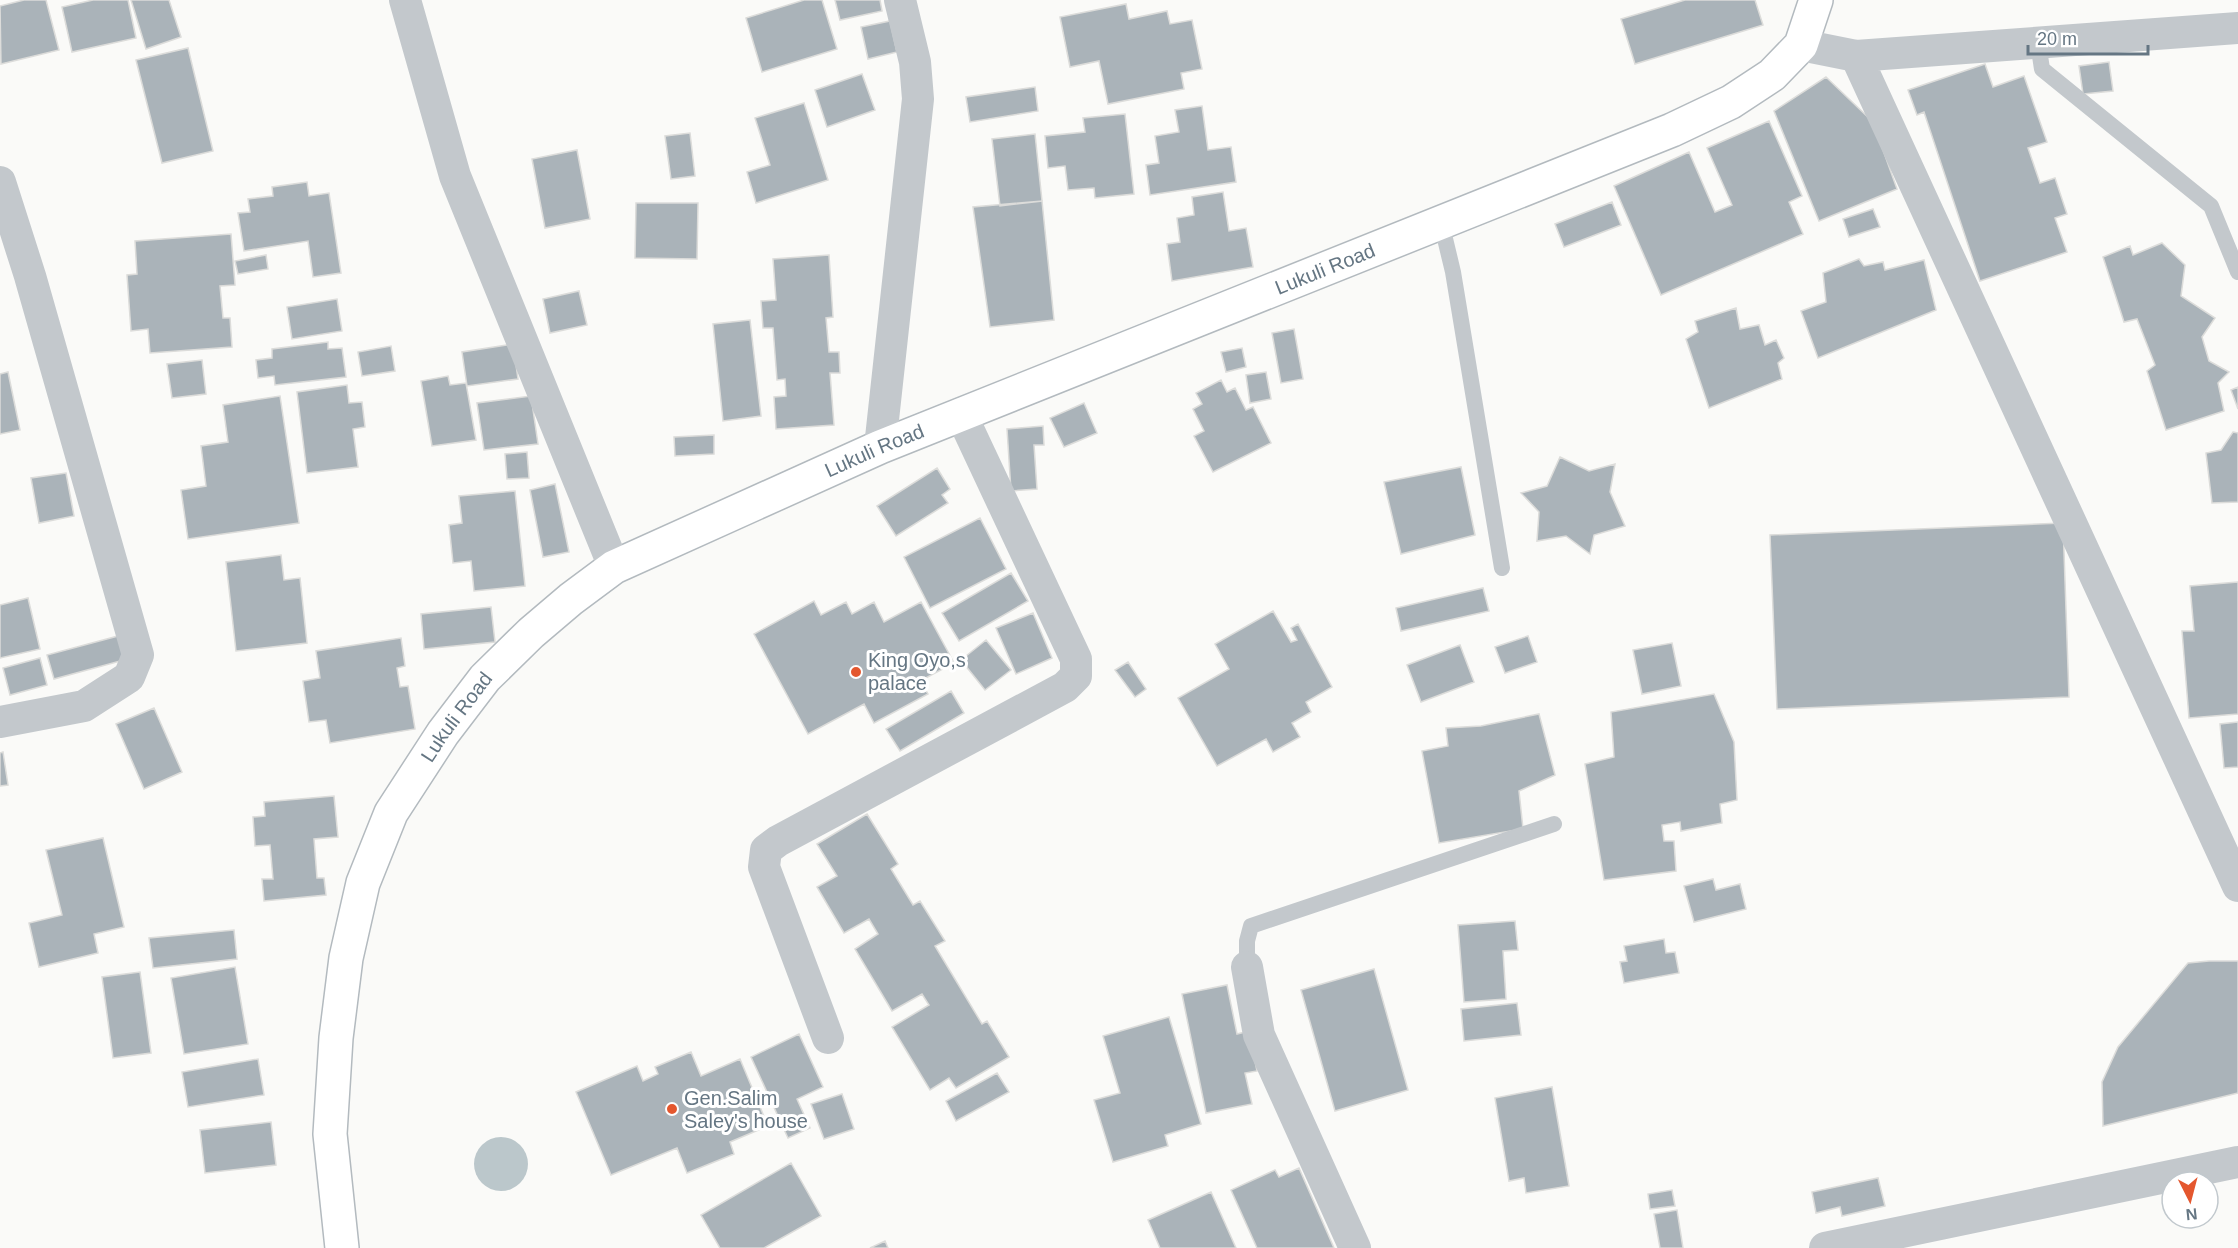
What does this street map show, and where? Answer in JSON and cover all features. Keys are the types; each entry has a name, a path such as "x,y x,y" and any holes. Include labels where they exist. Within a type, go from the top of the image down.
{"street":[{"path":"405,0 455,177 614,567"},
{"path":"880,447 918,99 915,62 900,0"},
{"name":"Lukuli Road","path":"342,1248 330,1134 336,1038 346,958 361,894 387,823 443,733 486,678 531,633 614,567 880,447 1672,130 1721,107 1772,75 1802,45 1816,0"},
{"path":"1802,45 1856,56 2238,28"},
{"path":"1856,56 2238,886"},
{"path":"0,182 7,223 138,655 129,677 84,706 0,722"},
{"path":"828,1038 764,867 766,850 778,841 1065,687 1076,676 1076,659 961,414"},
{"path":"1247,967 1259,1035 1354,1248"},
{"path":"1825,1248 2238,1162"}],"lane":[{"path":"2038,43 2042,69 2211,206 2238,272"},
{"path":"1441,222 1455,284 1502,568"},
{"path":"1247,967 1247,941 1251,926 1554,824"}],"shaded area":[{"path":"501,1137 511,1139 520,1145 526,1154 528,1164 526,1174 520,1183 511,1189 501,1191 491,1189 482,1183 476,1174 474,1164 476,1154 482,1145 491,1139"}],"building":[{"path":"24,0 46,0 59,50 1,64 0,6"},
{"path":"93,0 128,0 136,38 72,52 62,7"},
{"path":"131,0 169,0 181,37 146,49"},
{"path":"804,0 822,0 837,49 762,72 746,18"},
{"path":"835,0 880,0 882,11 840,20"},
{"path":"1685,0 1755,0 1763,25 1635,64 1621,19"},
{"path":"1126,4 1129,19 1167,11 1170,24 1192,20 1202,69 1181,73 1184,89 1108,104 1099,61 1070,67 1060,17"},
{"path":"890,21 897,52 868,59 861,27"},
{"path":"188,48 213,151 162,163 136,60"},
{"path":"2109,62 2113,91 2083,94 2079,66"},
{"path":"1985,64 1993,87 2024,76 2047,142 2028,148 2040,183 2055,178 2067,214 2055,218 2067,252 1980,281 1924,112 1917,115 1908,90"},
{"path":"862,74 875,110 827,127 815,90"},
{"path":"1826,77 1873,122 1897,189 1819,221 1774,111"},
{"path":"1035,87 1038,111 970,122 966,97"},
{"path":"804,103 828,180 756,203 747,172 770,165 755,118"},
{"path":"1202,106 1208,150 1231,147 1236,182 1150,195 1146,165 1159,163 1155,136 1179,132 1175,110"},
{"path":"1125,114 1134,194 1095,198 1094,188 1068,190 1065,166 1048,168 1045,136 1085,132 1083,118"},
{"path":"1769,121 1802,196 1789,202 1803,234 1661,295 1614,186 1689,152 1715,212 1732,205 1707,148"},
{"path":"690,133 695,176 671,179 665,136"},
{"path":"1035,134 1042,201 1000,206 992,139"},
{"path":"577,150 590,219 545,228 532,159"},
{"path":"307,182 309,196 329,193 341,273 313,277 308,241 244,251 238,213 250,212 248,199 273,196 272,187"},
{"path":"1223,192 1229,231 1246,228 1253,267 1172,281 1167,244 1180,242 1177,218 1194,215 1192,197"},
{"path":"1042,201 1054,320 990,327 973,207"},
{"path":"1612,202 1621,225 1564,247 1555,224"},
{"path":"636,203 698,203 697,259 635,258"},
{"path":"1873,209 1880,227 1849,237 1843,219"},
{"path":"231,234 235,285 220,286 223,318 230,318 232,347 150,353 148,329 131,331 127,275 137,274 135,241"},
{"path":"2162,243 2185,265 2181,296 2215,318 2202,337 2209,361 2229,372 2218,383 2224,411 2166,430 2147,371 2155,365 2137,319 2124,322 2103,257 2130,246 2133,255"},
{"path":"266,255 268,269 238,274 235,261"},
{"path":"829,255 833,317 826,318 829,352 839,352 840,373 830,373 834,425 776,429 774,397 786,396 785,379 777,380 773,328 763,328 761,301 776,300 773,259"},
{"path":"1859,259 1864,266 1883,262 1885,270 1924,260 1936,310 1818,358 1801,311 1826,302 1823,273"},
{"path":"579,291 587,325 550,333 543,299"},
{"path":"337,299 342,331 292,339 287,307"},
{"path":"1736,308 1740,329 1759,325 1765,345 1776,340 1784,358 1778,363 1782,379 1709,408 1686,339 1698,332 1695,321"},
{"path":"750,320 761,416 723,421 713,324"},
{"path":"1294,329 1303,379 1281,383 1272,333"},
{"path":"328,342 328,349 342,348 346,377 275,385 274,376 258,378 256,360 272,358 272,349"},
{"path":"513,344 518,379 467,386 462,352"},
{"path":"391,346 395,371 362,376 358,352"},
{"path":"1242,348 1246,367 1226,372 1221,352"},
{"path":"202,360 206,394 172,398 167,364"},
{"path":"8,372 20,430 0,434 0,374"},
{"path":"1266,372 1271,399 1250,403 1246,375"},
{"path":"448,376 450,385 466,383 476,440 432,446 421,381"},
{"path":"1221,380 1227,392 1235,388 1246,410 1253,407 1271,443 1213,472 1194,436 1204,431 1193,409 1202,404 1196,393"},
{"path":"347,385 349,403 362,402 365,427 353,429 358,467 307,473 297,392"},
{"path":"2238,387 2238,409 2231,390"},
{"path":"280,396 299,523 188,539 181,490 206,486 201,446 228,442 223,405"},
{"path":"531,396 538,444 484,450 477,403"},
{"path":"1084,403 1097,433 1064,447 1050,418"},
{"path":"1043,426 1044,445 1034,445 1037,489 1011,491 1007,429"},
{"path":"2233,432 2238,433 2238,502 2212,503 2206,453 2221,450"},
{"path":"714,435 714,454 675,456 674,437"},
{"path":"527,452 529,478 507,479 505,454"},
{"path":"1560,457 1589,471 1615,464 1610,492 1625,526 1594,535 1590,554 1566,536 1537,541 1539,512 1521,493 1547,486"},
{"path":"1461,467 1475,535 1401,554 1384,482"},
{"path":"937,468 950,489 942,495 948,503 896,536 877,506"},
{"path":"66,473 74,516 39,523 31,478"},
{"path":"555,484 569,552 543,557 530,490"},
{"path":"515,491 525,586 474,591 471,561 453,563 449,525 462,523 459,496"},
{"path":"980,518 1006,569 930,608 904,557"},
{"path":"2063,523 2069,697 1777,709 1770,535"},
{"path":"281,555 284,580 300,578 307,643 236,651 226,562"},
{"path":"1011,573 1028,601 959,641 942,613"},
{"path":"2238,582 2238,714 2189,718 2182,631 2194,631 2190,586"},
{"path":"1483,588 1489,611 1401,631 1396,608"},
{"path":"28,598 40,649 0,658 0,605"},
{"name":"King Oyo,s palace","path":"814,601 821,615 846,602 852,614 874,602 884,622 921,602 954,663 920,681 928,694 874,723 864,704 808,734 754,634"},
{"path":"491,607 495,642 424,649 421,614"},
{"path":"1273,611 1291,642 1297,640 1291,628 1298,624 1332,687 1306,702 1311,712 1292,723 1300,737 1273,752 1266,739 1217,766 1178,698 1229,669 1215,644"},
{"path":"1033,613 1052,658 1016,674 996,628"},
{"path":"118,636 124,660 54,679 47,655"},
{"path":"1528,636 1537,662 1505,673 1495,647"},
{"path":"401,638 405,666 397,668 400,687 408,686 415,729 330,743 326,720 309,722 303,681 320,678 316,651"},
{"path":"986,640 1011,670 985,690 961,660"},
{"path":"1672,643 1681,686 1642,694 1633,650"},
{"path":"1460,645 1474,682 1421,702 1407,665"},
{"path":"40,658 47,685 10,695 3,668"},
{"path":"1128,662 1146,689 1135,697 1115,670"},
{"path":"951,691 964,713 900,751 886,729"},
{"path":"1714,694 1734,742 1737,800 1720,804 1722,823 1681,831 1680,822 1662,825 1664,841 1674,841 1676,871 1604,880 1585,764 1614,757 1611,712"},
{"path":"154,708 182,772 144,789 116,724"},
{"path":"1539,714 1555,775 1519,791 1523,829 1439,843 1422,751 1448,746 1446,728 1481,726"},
{"path":"2238,722 2238,767 2224,768 2220,724"},
{"path":"3,752 8,785 0,786 0,753"},
{"path":"334,796 338,837 314,839 317,878 324,878 326,895 264,901 262,879 273,879 270,845 255,846 253,817 265,816 264,802"},
{"path":"867,814 898,864 891,869 913,905 920,901 945,941 935,946 982,1024 987,1021 1009,1057 956,1088 949,1078 930,1090 892,1027 929,1005 922,994 892,1011 855,949 878,934 869,919 844,933 817,887 837,876 817,844"},
{"path":"103,838 124,927 94,934 98,953 39,967 29,923 62,915 46,850"},
{"path":"1713,879 1716,890 1740,884 1746,909 1694,922 1684,886"},
{"path":"1515,921 1518,950 1503,951 1506,999 1464,1002 1458,925"},
{"path":"234,930 237,959 153,968 149,938"},
{"path":"1664,939 1666,953 1675,952 1679,973 1624,983 1620,962 1627,961 1624,946"},
{"path":"2238,961 2238,1093 2103,1126 2102,1082 2118,1047 2188,963"},
{"path":"235,967 248,1044 184,1054 171,978"},
{"path":"1374,969 1408,1090 1335,1111 1301,990"},
{"path":"140,972 151,1053 113,1058 102,977"},
{"path":"1227,985 1237,1034 1249,1031 1257,1071 1245,1073 1252,1104 1206,1113 1182,994"},
{"path":"1517,1003 1521,1035 1464,1041 1461,1009"},
{"path":"1169,1017 1201,1124 1165,1135 1168,1146 1113,1162 1094,1100 1120,1093 1103,1036"},
{"path":"799,1034 823,1087 797,1099 810,1128 788,1138 751,1057"},
{"name":"Gen.Salim Saley's house","path":"691,1052 701,1076 740,1059 768,1126 730,1142 734,1154 687,1173 677,1148 611,1175 576,1092 637,1066 643,1081 658,1074 655,1067"},
{"path":"258,1059 264,1095 188,1107 182,1072"},
{"path":"997,1073 1009,1092 956,1121 946,1101"},
{"path":"1552,1087 1569,1186 1526,1193 1524,1178 1509,1181 1495,1098"},
{"path":"842,1094 854,1129 824,1139 811,1104"},
{"path":"271,1122 276,1165 205,1173 200,1130"},
{"path":"791,1163 821,1216 764,1248 720,1248 701,1215"},
{"path":"1299,1168 1334,1248 1257,1248 1231,1190 1275,1170 1279,1177"},
{"path":"1878,1178 1885,1206 1842,1216 1840,1207 1816,1213 1812,1192"},
{"path":"1672,1190 1675,1206 1650,1209 1648,1194"},
{"path":"1211,1192 1236,1248 1160,1248 1148,1220"},
{"path":"1677,1210 1683,1248 1660,1248 1654,1214"},
{"path":"885,1241 888,1248 870,1248"}],"place":[{"name":"King Oyo,s palace","path":"856,672"},
{"name":"Gen.Salim Saley's house","path":"672,1109"}]}
